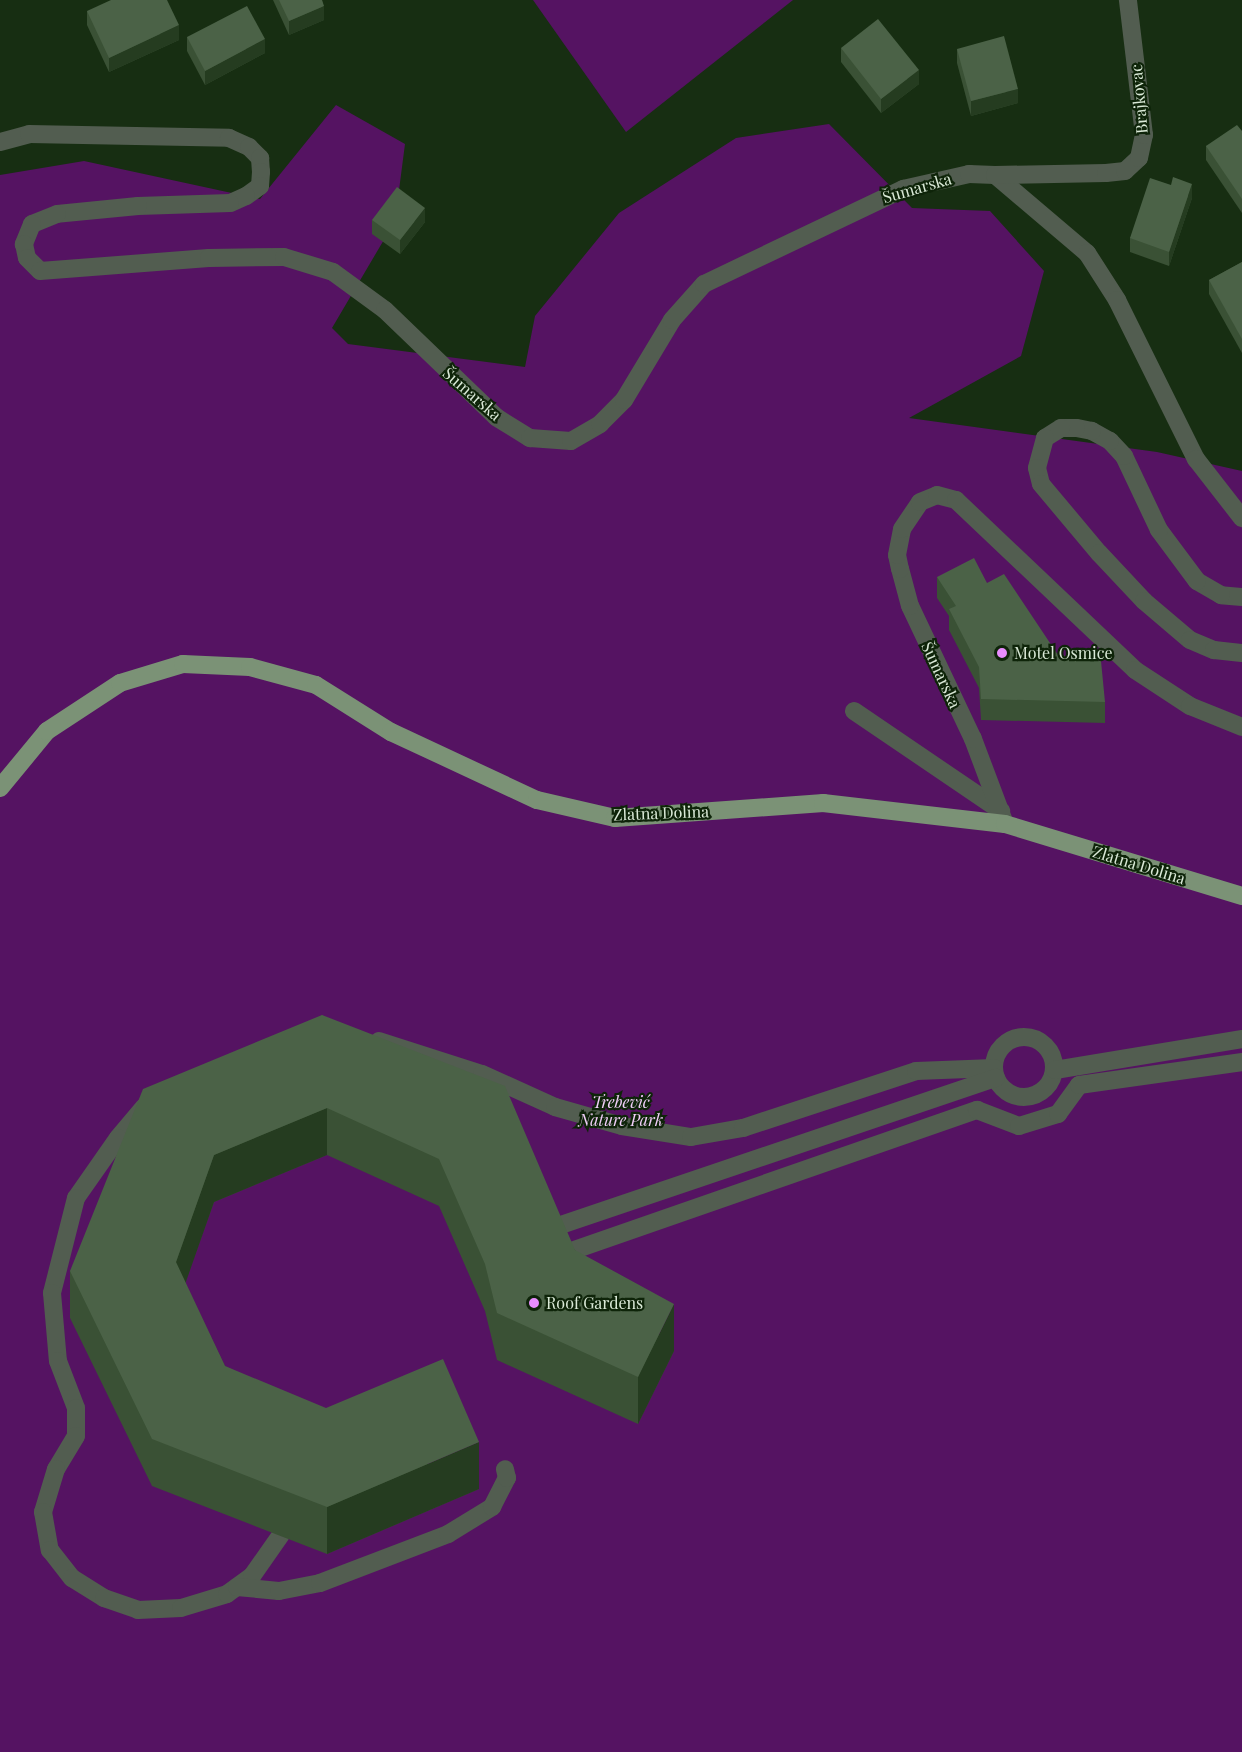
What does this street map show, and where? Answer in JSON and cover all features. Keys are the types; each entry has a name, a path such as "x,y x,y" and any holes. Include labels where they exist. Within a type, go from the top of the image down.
{"main road":[{"name":"Zlatna Dolina","path":"0,788 47,731 120,683 183,664 250,667 316,685 391,732 537,800 615,818 823,804 1003,818 1242,896"}],"street":[{"name":"Brajkovac","path":"996,175 1125,171 1139,158 1144,135 1128,0"},
{"name":"Šumarska","path":"0,142 28,134 229,138 249,147 260,158 261,171 260,186 246,196 230,203 138,206 57,214 32,224 24,244 27,258 40,271 209,258 284,257 333,272 385,310 496,417 530,438 571,441 600,424 624,400 672,320 704,284 903,189 969,174 996,175"},
{"path":"996,175 1087,253 1117,300 1196,459 1242,518"},
{"path":"1242,597 1221,595 1197,581 1159,530 1124,456 1110,441 1092,431 1076,428 1061,428 1045,438 1037,468 1041,484 1099,553 1144,601 1190,640 1214,650 1242,654"},
{"name":"Šumarska","path":"1003,818 973,739 909,606 897,555 909,514 920,502 937,495 956,500 1135,670 1190,706 1242,727"},
{"path":"854,711 1003,818"},
{"path":"1025,1036 1044,1043 1054,1060 1055,1070 1046,1088 1028,1097 1009,1093 995,1073 999,1049 1015,1038 1025,1036"},
{"path":"365,1037 482,1074 555,1107 622,1126 692,1137 743,1128 916,1071 995,1073"},
{"path":"1055,1070 1242,1039"},
{"path":"558,1256 977,1110 1019,1126 1058,1114 1079,1085 1242,1062"},
{"path":"546,1230 995,1073"},
{"path":"160,1095 118,1138 76,1198 52,1293 58,1361 76,1408 76,1436 56,1469 43,1512 50,1550 72,1578 104,1598 138,1610 181,1608 227,1594 237,1587 252,1576 280,1536"},
{"path":"237,1587 279,1591 320,1583 448,1534 492,1507 507,1478 505,1469"}],"green space":[{"path":"533,0 793,0 626,132"},
{"name":"Trebević Nature Park","path":"336,105 405,144 395,221 332,328 348,344 525,367 535,316 619,213 736,138 829,124 912,208 990,211 1044,271 1021,356 909,418 1157,452 1242,471 1242,1752 0,1752 0,175 84,161 260,199"}],"building":[{"path":"111,0 167,0 179,25 109,58 87,11"},
{"path":"279,0 322,0 324,6 289,21"},
{"path":"247,6 265,39 205,71 187,37"},
{"path":"878,19 919,70 881,99 841,48"},
{"path":"1004,36 1018,89 971,101 957,49"},
{"path":"1237,125 1242,131 1242,199 1206,146"},
{"path":"1173,177 1192,184 1169,252 1130,238 1150,178 1171,185"},
{"path":"397,187 425,208 400,240 372,220"},
{"path":"1242,262 1242,339 1209,280"},
{"name":"Motel Osmice","path":"974,558 987,583 1004,574 1058,655 1101,661 1105,702 981,699 979,667 949,609 956,606 937,577"},
{"name":"Roof Gardens","path":"322,1015 505,1086 575,1250 674,1304 638,1377 497,1313 485,1264 439,1159 327,1108 214,1155 176,1262 225,1366 326,1408 443,1359 479,1442 327,1507 152,1439 70,1271 143,1089"}],"place":[{"name":"Motel Osmice","path":"1002,653"},
{"name":"Roof Gardens","path":"534,1303"}]}
